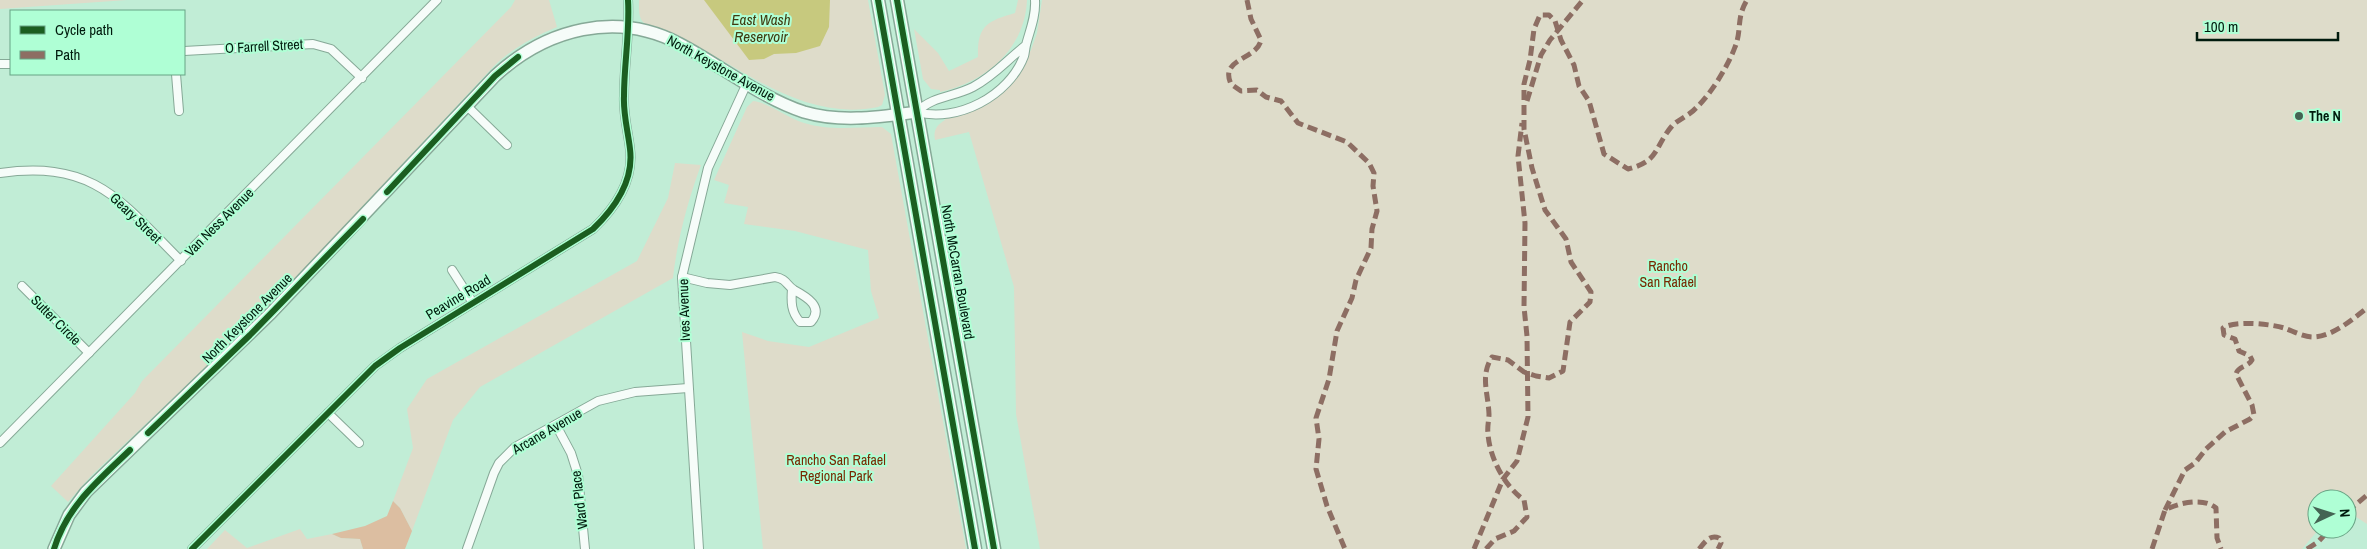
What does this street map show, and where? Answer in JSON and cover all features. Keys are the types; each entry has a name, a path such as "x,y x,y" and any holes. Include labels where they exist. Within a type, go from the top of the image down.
{"main road":[{"path":"878,0 975,549"},
{"name":"North McCarran Boulevard","path":"897,0 994,549"}],"street":[{"name":"Van Ness Avenue","path":"0,443 438,0"},
{"path":"628,0 628,28"},
{"path":"917,112 936,116 978,104 993,96 1012,76 1024,56 1025,46 1034,20 1035,0"},
{"name":"North Keystone Avenue","path":"54,549 69,515 86,492 271,313 466,106 507,66 538,44 582,29 604,27 628,28 653,32 671,39 783,103 818,115 849,118 917,112"},
{"name":"Peavine Road","path":"192,549 388,355 593,229 614,206 627,180 630,167 624,101 628,28"},
{"name":"O Farrell Street","path":"185,51 313,44 331,49 362,78"},
{"path":"917,112 933,99 959,93 985,81 1025,46"},
{"path":"176,75 179,112"},
{"name":"Ives Avenue","path":"699,549 682,277 708,168 747,84"},
{"path":"466,106 507,145"},
{"name":"Geary Street","path":"0,173 46,170 63,172 90,180 117,198 181,261"},
{"path":"452,270 473,303"},
{"path":"682,277 707,283 730,285 775,276 784,278 792,289"},
{"name":"Sutter Circle","path":"22,286 89,353"},
{"name":"Arcane Avenue","path":"467,549 491,479 499,464 515,447 610,397 635,392 688,388"},
{"path":"328,413 359,443"},
{"name":"Ward Place","path":"556,425 571,453 578,475 584,549"}],"green space":[{"path":"0,0 127,0 0,9"},
{"path":"515,0 549,0 557,27 524,44 494,66 271,305 91,476 68,502 51,486 135,393 142,381 511,7"},
{"path":"639,0 868,0 885,95 882,105 852,110 826,107 801,101 777,91 685,40 646,24 640,17"},
{"path":"1018,0 1027,0 1025,18 1011,48 1000,61 973,80 957,87 940,92 940,90 931,89 923,79 914,29 938,53 949,71 978,57 979,38 986,26 997,19 1015,13"},
{"name":"Rancho San Rafael","path":"1042,0 2367,0 2367,524 2357,518 2357,489 2307,489 2307,539 2310,539 2302,549 1040,549 1016,414 1014,287 969,132 935,140 936,128 945,120 944,116 983,105 1021,67 1031,50 1037,33"},
{"name":"Rancho San Rafael Regional Park","path":"753,101 765,104 804,123 823,127 882,127 891,134 966,549 763,549 742,332 768,341 809,347 879,318 871,291 868,250 795,231 744,224 748,207 724,203 729,185 714,180 747,107"},
{"path":"675,163 701,165 684,221 673,278 480,387 453,420 412,531 400,508 393,501 413,448 407,409 427,379 637,261 668,198"},
{"path":"300,529 307,539 332,534 341,538 360,539 363,549 207,549 225,530 247,548"}],"shaded area":[{"path":"393,501 400,508 412,531 405,549 363,549 360,539 341,538 332,534 365,526 387,516"}],"water":[{"name":"East Wash Reservoir","path":"704,0 830,0 829,27 820,46 796,53 774,54 764,59 749,60"}],"marked path":[{"path":"1247,0 1251,19 1261,40 1253,52 1234,64 1230,69 1231,84 1241,91 1257,90 1266,97 1281,101 1298,123 1347,142 1369,163 1374,173 1373,186 1377,211 1372,229 1371,248 1356,280 1352,298 1337,331 1329,379 1316,418 1319,439 1316,469 1327,506 1345,549"},
{"path":"1527,101 1541,55 1550,40 1583,0"},
{"path":"1486,549 1495,539 1514,531 1527,517 1524,500 1510,487 1499,471 1491,452 1486,384 1488,364 1492,357 1508,360 1524,372 1549,378 1563,371 1570,322 1590,302 1591,292 1571,262 1566,239 1545,210 1532,168 1524,129 1524,84 1530,60 1534,29 1540,15 1549,15 1555,21 1561,40 1574,65 1579,86 1589,101 1604,154 1628,169 1646,162 1672,126 1693,111 1713,88 1732,55 1738,35 1741,13 1747,0"},
{"path":"1474,549 1503,479 1517,461 1528,417 1527,336 1524,307 1525,223 1518,156 1522,123"},
{"path":"2165,510 2185,470 2195,463 2206,449 2225,432 2254,415 2252,405 2236,374 2239,369 2252,360 2250,356 2239,351 2235,339 2224,335 2223,328 2244,323 2262,324 2284,328 2313,337 2335,331 2367,308"},
{"path":"2357,504 2367,495"},
{"path":"2152,549 2165,510 2190,502 2204,503 2216,508 2217,538 2221,549"},
{"path":"1699,549 1708,539 1713,537 1719,538 1721,543 1718,549"},
{"path":"2307,549 2321,539"}],"cycle path":[{"path":"192,549 375,366 400,348 593,229 609,212 626,183 630,161 624,103 628,0"},
{"path":"878,0 975,549"},
{"path":"897,0 994,549"},
{"path":"387,192 495,76 518,57"},
{"path":"148,433 250,335 363,219"},
{"path":"54,549 67,520 85,495 130,450"}],"place":[{"name":"The N","path":"2299,116"}]}
